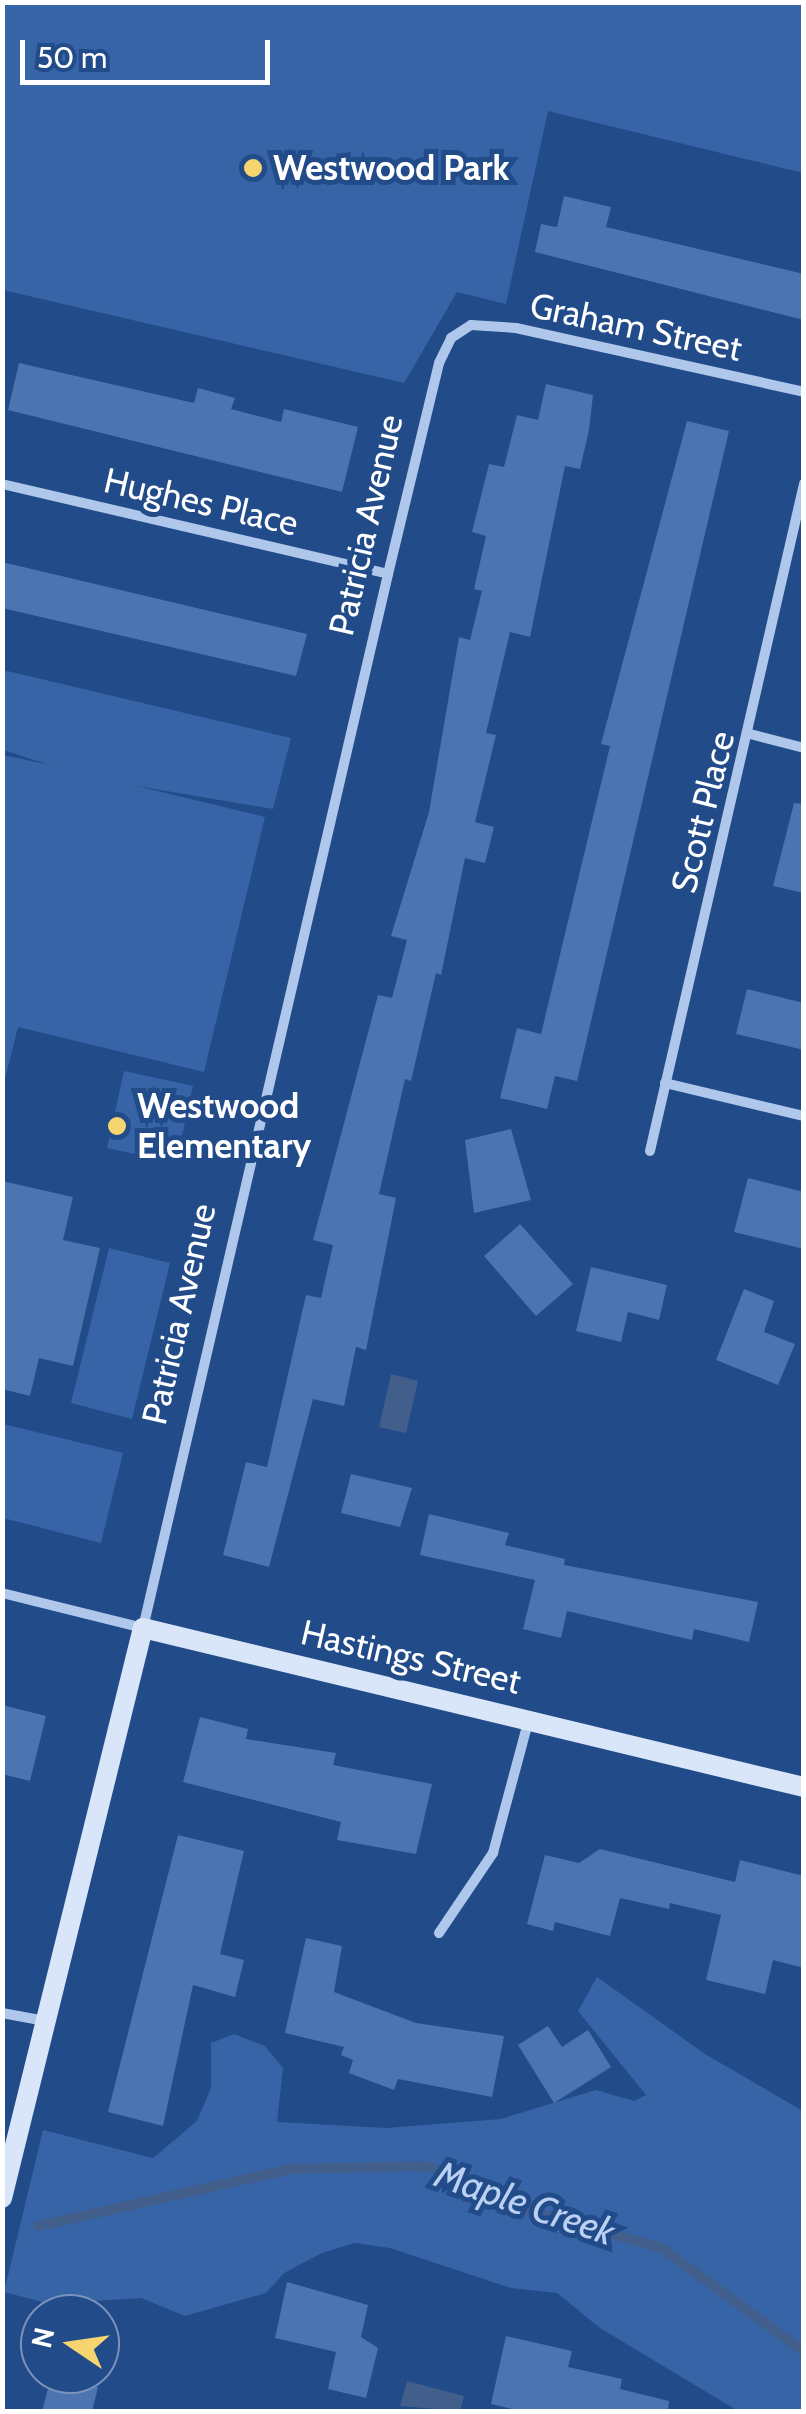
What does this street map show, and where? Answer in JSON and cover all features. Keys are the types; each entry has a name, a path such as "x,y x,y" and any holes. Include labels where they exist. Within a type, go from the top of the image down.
{"street":[{"name":"Graham Street","path":"457,331 478,324 516,328 804,392"},
{"name":"Patricia Avenue","path":"2,2198 142,1628 438,363 457,331"},
{"name":"Hughes Place","path":"2,484 388,574"},
{"name":"Scott Place","path":"650,1151 750,734 804,484"},
{"path":"750,734 804,748"},
{"path":"665,1083 804,1116"},
{"name":"Hastings Street","path":"2,1593 804,1787"},
{"path":"440,1933 492,1853 529,1718"},
{"path":"2,2013 45,2021"}],"shaded area":[{"name":"Westwood Park","path":"3,2 803,3 803,173 548,111 506,304 457,292 404,383 3,290"},
{"path":"3,670 291,738 273,809 137,786 265,817 204,1072 18,1027 3,1087 3,755 50,765 3,750"},
{"path":"124,1071 193,1086 176,1163 107,1148"},
{"path":"109,1248 170,1263 132,1419 71,1403"},
{"path":"391,1374 418,1381 406,1433 379,1427"},
{"path":"3,1424 123,1453 101,1543 3,1518"},
{"path":"597,1977 705,2054 803,2111 803,2411 738,2411 600,2328 557,2293 511,2288 390,2248 354,2243 322,2253 284,2273 266,2293 185,2316 141,2298 120,2299 120,2294 20,2296 4,2292 43,2130 153,2158 197,2121 211,2088 211,2043 234,2034 265,2046 283,2068 277,2122 386,2128 501,2119 596,2090 634,2101 646,2095 578,2011"},
{"path":"407,2381 464,2396 460,2411 400,2406"}],"building":[{"path":"564,196 611,207 606,227 804,274 804,320 535,252 541,224 557,227"},
{"path":"19,363 194,403 198,388 235,398 231,409 281,422 284,409 358,427 342,492 8,410"},
{"path":"546,384 593,395 580,469 565,466 530,637 510,632 486,733 496,735 475,822 494,827 485,863 465,858 441,975 436,973 411,1081 405,1079 379,1194 396,1198 366,1350 356,1347 344,1406 313,1399 269,1567 223,1555 246,1462 267,1467 306,1295 321,1298 333,1245 313,1240 378,995 392,998 407,940 391,936 429,812 459,637 470,640 482,591 474,589 486,536 472,532 489,464 504,467 517,415 538,420"},
{"path":"687,421 729,431 577,1081 555,1076 547,1109 500,1098 517,1028 541,1034 610,746 601,744"},
{"path":"2,562 307,634 296,676 2,608"},
{"path":"794,803 804,804 804,893 773,886"},
{"path":"747,989 804,1003 804,1050 736,1034"},
{"path":"511,1129 531,1200 474,1213 465,1140"},
{"path":"748,1178 804,1192 804,1249 734,1232"},
{"path":"2,1181 73,1197 63,1240 100,1248 73,1366 39,1358 30,1396 2,1389"},
{"path":"520,1224 573,1284 536,1316 484,1256"},
{"path":"591,1267 667,1285 659,1320 628,1312 621,1342 576,1331"},
{"path":"744,1289 774,1301 764,1332 795,1344 778,1385 716,1360"},
{"path":"351,1474 412,1488 400,1527 341,1513"},
{"path":"429,1514 509,1533 505,1545 565,1559 564,1565 758,1602 749,1642 694,1629 692,1640 567,1611 561,1638 523,1629 535,1580 420,1555"},
{"path":"2,1705 46,1716 30,1781 2,1774"},
{"path":"200,1717 248,1729 246,1739 336,1753 333,1765 432,1784 416,1854 337,1840 341,1822 183,1782"},
{"path":"178,1835 244,1851 220,1954 244,1960 235,1997 193,1985 163,2126 108,2112"},
{"path":"600,1849 735,1882 740,1860 804,1876 804,1968 773,1960 765,1994 706,1980 721,1915 670,1903 669,1909 620,1898 610,1936 555,1922 553,1931 527,1924 545,1855 579,1863"},
{"path":"306,1938 342,1946 334,1992 416,2023 504,2036 492,2097 398,2079 394,2090 349,2073 353,2060 341,2055 344,2047 285,2033"},
{"path":"548,2026 562,2047 588,2030 611,2067 554,2103 518,2045"},
{"path":"287,2282 368,2305 361,2337 378,2348 366,2398 328,2389 336,2352 275,2338"},
{"path":"506,2336 572,2351 568,2367 622,2379 620,2389 669,2401 668,2412 525,2412 491,2404"},
{"path":"46,2394 96,2394 92,2412 42,2412"}],"waterway":[{"name":"Maple Creek","path":"38,2226 290,2169 424,2166 455,2174 525,2210 662,2248 804,2352"}],"place":[{"name":"Westwood Park","path":"253,168"},
{"name":"Westwood Elementary","path":"117,1126"}]}
